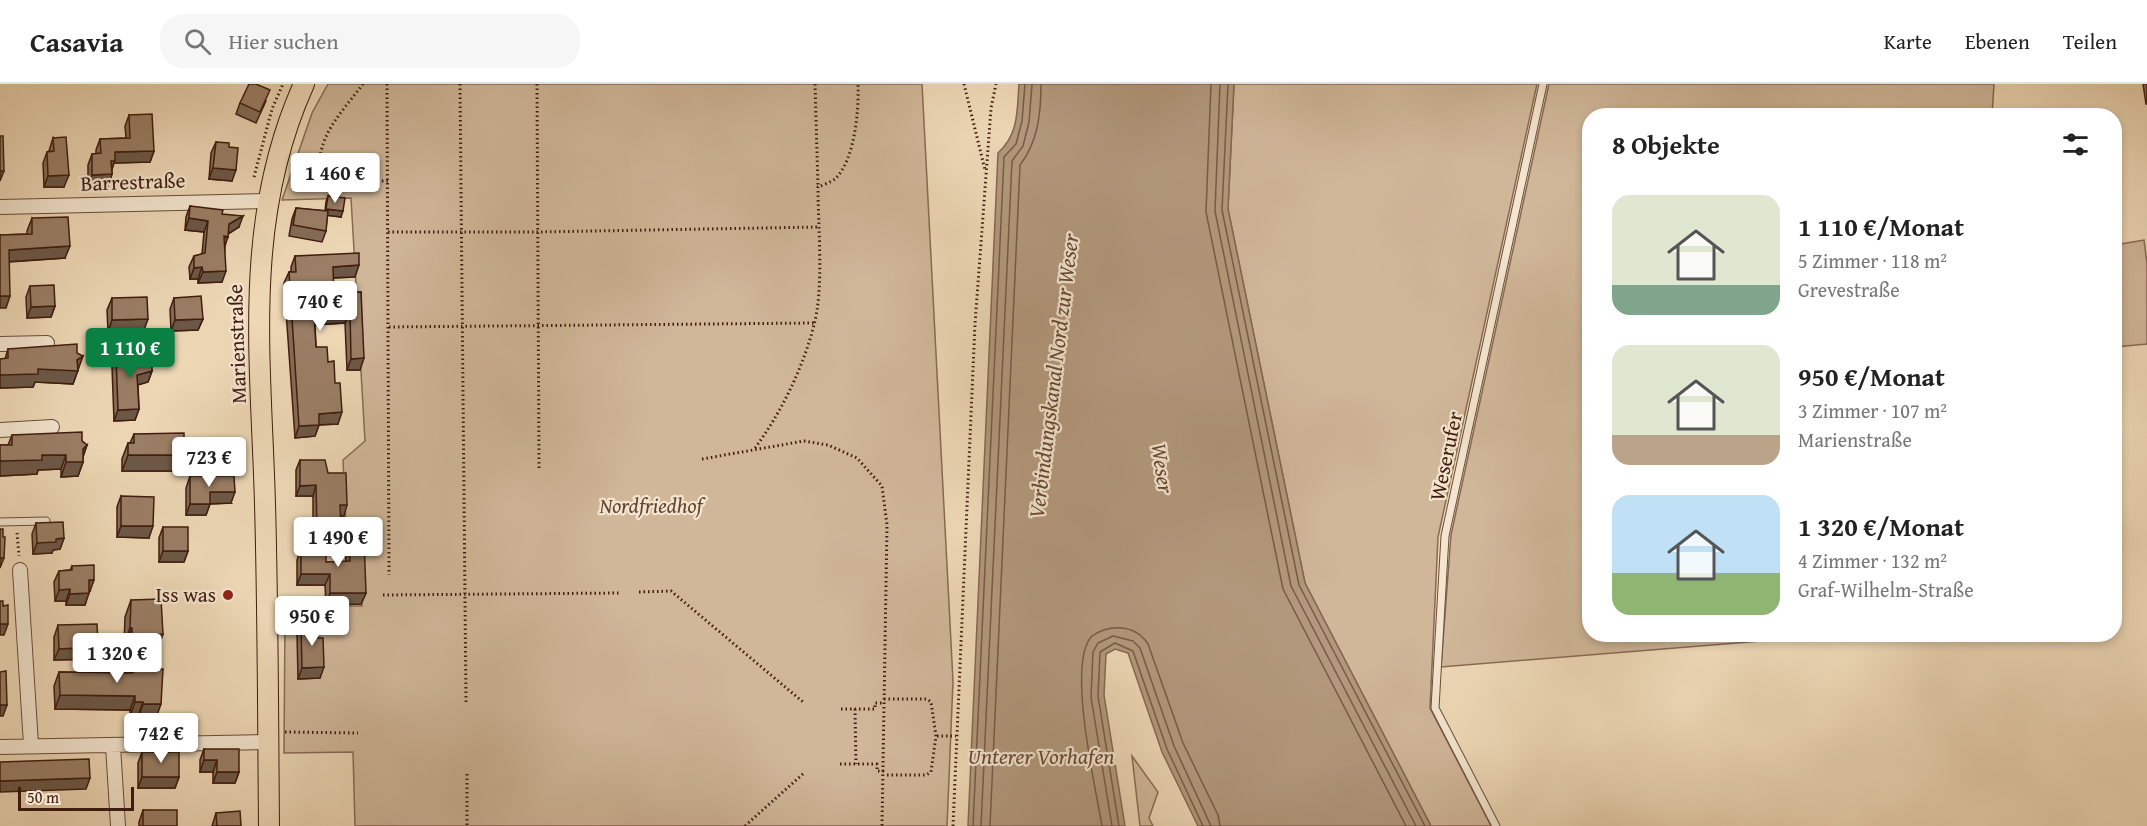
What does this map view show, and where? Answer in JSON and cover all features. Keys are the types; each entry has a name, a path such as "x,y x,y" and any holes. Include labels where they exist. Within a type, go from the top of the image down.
{"main road":[{"name":"Marienstraße","path":"268,826 274,737 268,613 259,272 267,201 279,150 304,84"}],"street":[{"name":"Barrestraße","path":"0,207 267,201"},
{"path":"0,344 47,343"},
{"path":"0,430 52,428"},
{"path":"20,570 31,746"},
{"path":"0,747 113,746 274,737"},
{"path":"113,746 118,826"}],"lane":[{"name":"Weserufer","path":"1496,826 1436,708 1445,536 1543,84"},
{"path":"0,522 46,521"}],"path":[{"path":"363,84 323,139 318,156 320,172 331,182 389,181"},
{"path":"387,84 389,575"},
{"path":"460,84 466,702"},
{"path":"537,84 539,468"},
{"path":"754,450 775,421 815,323 819,267 815,84"},
{"path":"818,187 835,179 854,137 859,113 858,84"},
{"path":"964,84 986,174"},
{"path":"953,826 975,324 991,108 996,84"},
{"path":"388,232 538,232 818,226"},
{"path":"389,327 815,323"},
{"path":"702,459 804,441 828,445 857,458 882,486 887,525 882,826"},
{"path":"16,522 20,570"},
{"path":"639,592 671,591 803,702"},
{"path":"383,595 621,592"},
{"path":"840,764 877,764 877,771 884,773 926,775 931,772 936,736 931,702 927,699 884,701 875,703 875,709 841,709"},
{"path":"855,709 856,764"},
{"path":"274,737 358,733"},
{"path":"936,736 956,736"},
{"path":"745,826 804,773"},
{"path":"467,774 467,826"}],"green space":[{"name":"Nordfriedhof","path":"328,84 922,84 953,681 947,826 355,826 353,752 284,753 285,616 282,606 362,606 361,548 347,548 343,460 365,441 351,198 282,200 312,113"},
{"path":"1234,84 1537,84 1438,537 1430,708 1491,826 1431,826 1305,583 1228,209"},
{"path":"1549,84 1994,84 1992,108 1582,108 1582,642 1749,642 1441,667 1451,535"},
{"path":"2144,240 2147,264 2147,344 2122,346 2122,244"},
{"path":"1132,756 1158,792 1149,818 1153,826 1140,826"}],"water":[{"path":"1019,84 1234,84 1228,209 1305,583 1431,826 1198,826 1162,752 1128,653 1115,649 1106,654 1104,695 1125,826 968,826 998,153 1010,138 1016,122"}],"building":[{"path":"249,84 256,84 270,90 260,112 240,103"},
{"path":"152,114 154,151 115,152 115,161 111,161 112,174 92,175 92,154 101,153 100,139 130,138 129,115"},
{"path":"0,136 3,136 4,171 0,171"},
{"path":"66,137 69,175 48,176 47,152 54,151 53,138"},
{"path":"216,142 229,143 229,147 238,148 236,170 213,168"},
{"path":"328,196 345,198 343,211 326,209"},
{"path":"190,206 223,210 222,214 243,216 229,224 228,237 224,236 226,271 203,272 202,267 194,268 194,256 205,253 208,221 189,218"},
{"path":"296,208 328,211 326,231 293,225"},
{"path":"68,217 70,246 9,250 10,296 0,296 0,235 32,234 32,218"},
{"path":"359,253 359,265 333,267 334,294 361,292 364,358 351,359 350,312 314,314 316,347 327,347 328,362 334,361 335,383 340,383 342,412 319,414 319,425 299,426 289,272 296,272 295,256"},
{"path":"54,285 55,306 31,307 30,286"},
{"path":"201,296 203,319 175,320 174,298"},
{"path":"147,297 148,319 112,320 112,298"},
{"path":"77,344 77,353 83,356 77,360 78,371 38,369 38,374 0,375 0,359 8,358 8,349"},
{"path":"144,354 144,357 152,356 152,371 137,375 139,409 118,410 116,355"},
{"path":"82,432 82,441 87,445 83,449 83,462 66,462 66,455 42,455 42,460 0,461 0,445 12,445 12,435"},
{"path":"184,433 184,455 128,455 128,443 134,443 134,434"},
{"path":"300,460 325,460 328,473 346,473 347,505 340,505 341,529 317,529 316,485 300,486"},
{"path":"190,476 234,476 235,492 210,492 210,504 190,504"},
{"path":"121,496 154,497 153,526 121,526"},
{"path":"63,522 64,538 56,539 56,542 37,543 36,523"},
{"path":"163,527 188,527 188,551 163,551"},
{"path":"0,529 3,529 3,537 5,537 4,558 0,558"},
{"path":"349,539 364,539 366,593 330,593 330,574 301,574 301,548 326,548 326,562 350,561"},
{"path":"94,565 94,580 89,580 89,593 70,594 70,589 59,590 59,571 72,570 72,566"},
{"path":"161,599 163,634 132,635 131,600"},
{"path":"0,601 3,601 3,606 8,605 8,624 0,624"},
{"path":"301,623 318,623 318,638 323,638 324,667 302,668"},
{"path":"97,624 98,647 59,649 58,625"},
{"path":"160,661 160,669 163,669 161,704 135,702 135,696 60,695 59,672 131,673 134,672 134,664"},
{"path":"6,671 7,705 0,705 0,672"},
{"path":"204,749 239,749 239,772 217,772 217,760 204,760"},
{"path":"142,752 179,752 179,777 142,777"},
{"path":"89,759 90,778 0,781 0,762"},
{"path":"143,810 177,810 177,826 143,826"},
{"path":"240,811 241,826 217,826 216,813"}],"place":[{"name":"Iss was","path":"228,595"}],"water label":[{"name":"Verbindungskanal Nord zur Weser","path":"1053,376"},
{"name":"Weser","path":"1163,468"},
{"name":"Unterer Vorhafen","path":"1041,756"}]}
